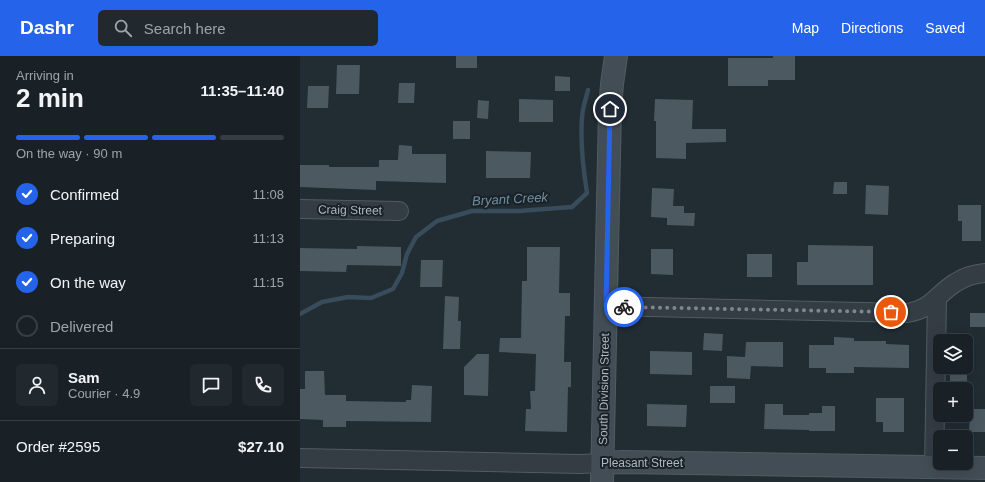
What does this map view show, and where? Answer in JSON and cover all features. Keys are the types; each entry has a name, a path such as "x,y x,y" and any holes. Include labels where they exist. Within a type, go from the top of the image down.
{"street":[{"name":"South Division Street","path":"602,472 610,109 616,56"},
{"name":"Craig Street","path":"300,209 399,211"},
{"path":"606,306 907,313 916,311 930,304 956,282 985,272"},
{"path":"935,430 937,298"},
{"name":"Pleasant Street","path":"300,458 580,464 602,472 623,462 933,467"},
{"name":"Pleasant Street","path":"973,468 985,468"}],"building":[{"path":"456,56 477,56 477,68 456,68"},
{"path":"773,56 795,56 795,80 768,80 768,86 728,86 728,58 773,58"},
{"path":"337,65 360,65 359,94 336,94"},
{"path":"555,76 570,77 570,91 555,91"},
{"path":"399,83 415,83 414,103 398,103"},
{"path":"308,86 329,86 328,108 307,108"},
{"path":"519,99 553,100 553,122 519,122"},
{"path":"655,99 693,100 692,129 726,129 726,142 686,143 686,159 656,158 656,121 654,121"},
{"path":"478,100 489,101 488,119 477,118"},
{"path":"453,121 470,121 470,139 453,139"},
{"path":"399,145 412,146 412,154 446,154 446,183 376,181 376,190 300,187 300,165 329,165 329,167 379,167 379,160 398,160"},
{"path":"486,151 531,152 530,178 486,178"},
{"path":"834,182 847,182 847,194 833,194"},
{"path":"866,185 889,186 888,215 865,214"},
{"path":"652,188 674,189 673,206 684,206 684,213 695,213 694,226 667,225 667,218 651,217"},
{"path":"958,205 981,205 981,241 962,241 962,221 958,221"},
{"path":"808,245 873,246 873,285 797,285 797,262 808,262"},
{"path":"357,246 401,247 401,266 347,265 346,272 300,271 300,248 357,249"},
{"path":"527,247 560,247 559,293 570,293 570,316 565,316 564,362 571,362 571,387 568,387 567,432 525,431 526,409 531,409 530,391 535,391 536,354 499,352 500,338 521,338 522,281 527,281"},
{"path":"651,249 673,249 673,275 651,274"},
{"path":"747,254 772,254 772,277 747,277"},
{"path":"421,260 443,260 442,287 420,287"},
{"path":"445,296 459,297 458,321 461,321 460,349 443,349"},
{"path":"970,313 985,313 985,327 970,327"},
{"path":"704,333 723,334 722,351 703,350"},
{"path":"834,337 854,338 854,341 886,341 886,344 909,345 909,368 854,367 854,373 826,373 826,368 809,368 809,345 834,345"},
{"path":"746,342 783,342 783,367 751,366 750,379 727,378 727,356 745,357"},
{"path":"650,351 692,352 692,375 650,374"},
{"path":"477,354 489,354 488,396 464,395 464,367"},
{"path":"305,371 324,371 325,395 346,395 346,401 406,402 406,400 411,400 412,385 432,386 431,422 346,421 346,427 323,427 323,420 300,419 300,389 305,389"},
{"path":"967,374 967,382 950,382 950,375"},
{"path":"710,386 735,386 735,403 710,403"},
{"path":"876,398 904,398 904,432 883,432 883,422 876,422"},
{"path":"647,404 687,405 686,427 647,426"},
{"path":"765,404 783,404 783,415 809,415 809,413 822,413 822,406 835,406 835,431 764,429"},
{"path":"973,409 985,409 985,432 973,432 973,430 969,430 969,422 973,422"}],"waterway":[{"name":"Bryant Creek","path":"300,314 322,302 348,297 371,298 393,289 402,273 407,254 416,237 437,221 472,211 519,211 572,207 587,193 583,165 581,127 588,90"}],"way so far":[{"path":"624,307 891,312"}],"route":[{"path":"610,109 606,306 624,307"}]}
